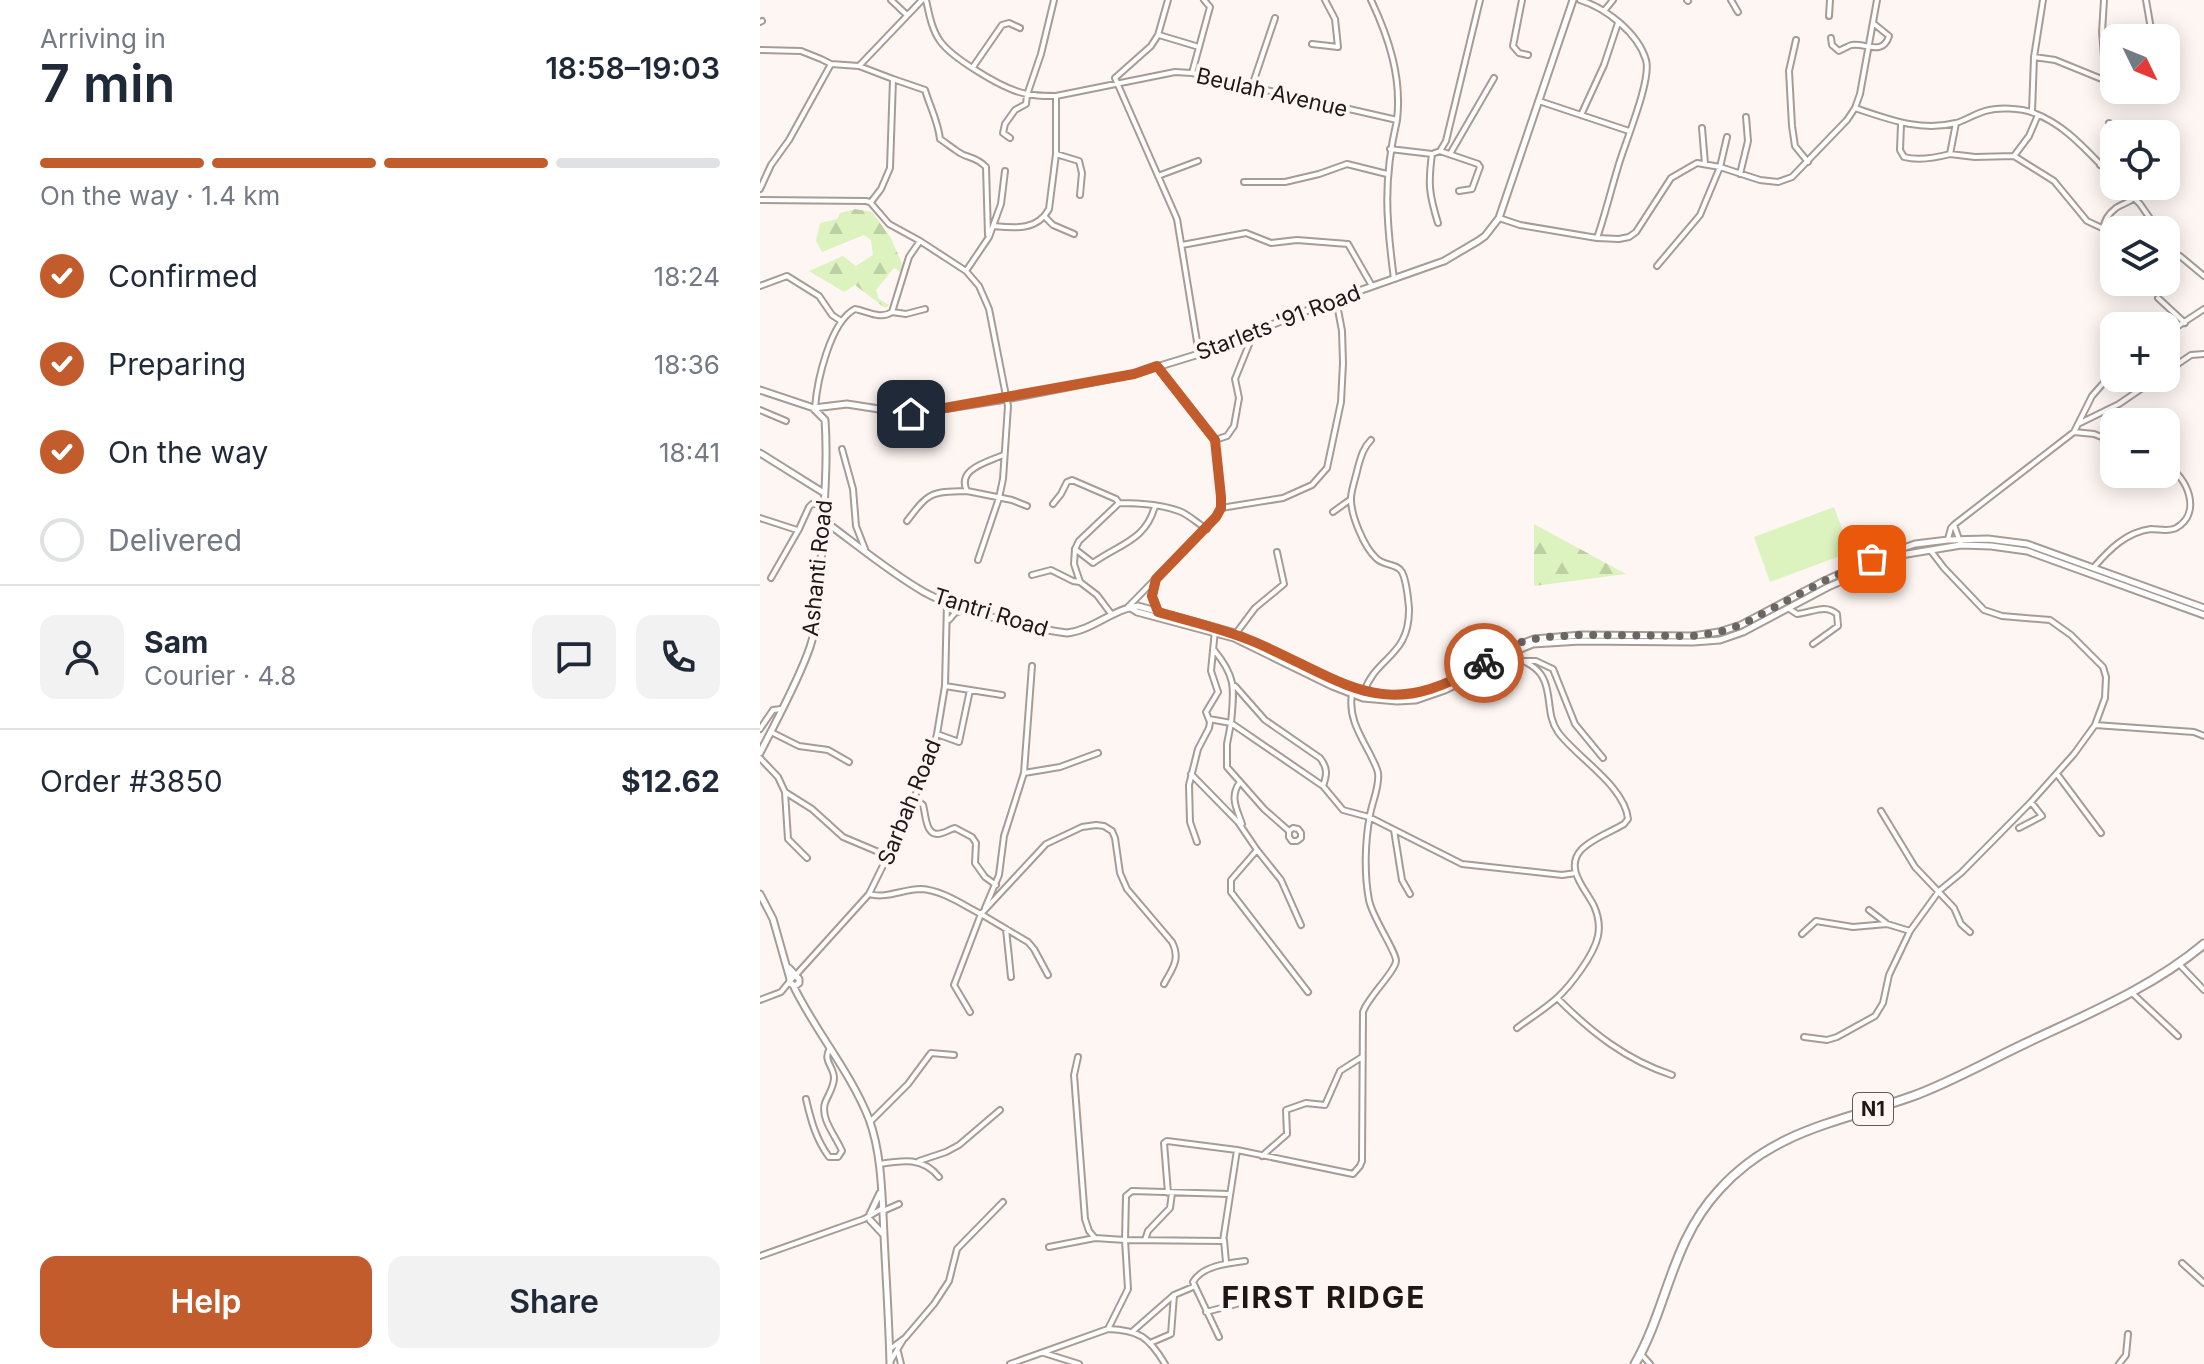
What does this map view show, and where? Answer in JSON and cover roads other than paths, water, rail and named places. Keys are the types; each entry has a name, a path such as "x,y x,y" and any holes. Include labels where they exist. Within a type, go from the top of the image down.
{"highway":[{"name":"N1","path":"1635,1364 1655,1320 1679,1250 1694,1223 1718,1190 1752,1160 1811,1128 1917,1095 2131,992 2179,964 2204,944"}],"street":[{"path":"891,0 907,15"},
{"path":"859,66 924,0"},
{"name":"Beulah Avenue","path":"924,0 936,35 955,56 1002,85 1027,95 1056,96 1175,72 1192,73 1397,120"},
{"path":"1010,138 1003,133 1003,126 1015,110 1025,106 1054,0"},
{"path":"1168,0 1158,35 1134,63 1116,75 1116,85 1177,219 1199,354"},
{"path":"1192,73 1210,7 1204,0"},
{"path":"1312,44 1336,48 1339,45 1335,19 1325,0"},
{"path":"1371,0 1389,44 1398,96 1387,174 1388,232 1394,279"},
{"path":"1440,151 1446,141 1480,0"},
{"path":"1522,0 1513,46 1519,53 1528,55"},
{"name":"Starlets '91 Road","path":"814,408 847,404 911,414 1134,374 1199,354 1464,252 1485,236 1499,218 1573,0"},
{"path":"1580,0 1604,11 1618,23 1639,44 1647,63 1646,76 1597,238"},
{"path":"1604,11 1613,0"},
{"path":"1731,0 1738,12"},
{"path":"1829,16 1830,0"},
{"path":"1499,218 1520,225 1619,239 1636,232 1671,178 1697,163 1760,180 1778,182 1792,177 1833,136 1855,108 1877,0"},
{"path":"2032,112 2034,57 2043,0"},
{"path":"2102,24 2104,0"},
{"path":"2146,0 2150,24"},
{"path":"916,6 927,8"},
{"path":"1252,86 1275,18"},
{"path":"973,67 1002,25 1009,23 1020,28"},
{"path":"1581,115 1604,65 1618,23"},
{"path":"1831,38 1832,45 1839,51 1853,44 1868,48 1885,44 1889,36 1873,23"},
{"path":"1158,35 1199,47"},
{"path":"1796,40 1789,71 1792,126 1795,146 1808,162"},
{"path":"760,50 801,51 831,64 859,66 927,92 929,105 939,125 940,139 958,152 976,158 986,167 989,237"},
{"path":"2034,57 2055,60 2100,79"},
{"path":"760,189 831,64"},
{"path":"1450,154 1494,78"},
{"path":"870,202 881,189 890,168 893,79"},
{"path":"993,226 1026,228 1045,217 1049,209 1056,154 1056,96"},
{"path":"1539,101 1629,131"},
{"path":"1855,108 1915,126 1956,123 1986,111 2005,109 2032,112 2074,137 2100,165"},
{"path":"2014,156 2029,136 2038,115"},
{"path":"1740,174 1748,141 1746,117"},
{"path":"1950,154 1956,123"},
{"path":"1901,124 1900,150 1904,157 1936,158 1950,154 2014,156 2054,181 2087,221 2100,227"},
{"path":"1702,128 1705,164"},
{"path":"1657,266 1700,215 1720,167 1727,137"},
{"path":"1390,149 1432,154 1440,151 1478,164 1480,167 1472,189 1459,191"},
{"path":"1056,154 1079,161 1082,173 1080,195"},
{"path":"1432,154 1428,181 1438,223"},
{"path":"1158,176 1198,161"},
{"path":"1244,182 1285,182 1347,164 1387,174"},
{"path":"966,271 989,237 1001,204 1005,171"},
{"path":"760,200 870,202 889,224 966,271 979,286 989,309 1008,416 1003,479 978,560"},
{"path":"2111,216 2131,200"},
{"path":"2136,200 2148,216"},
{"path":"1045,217 1053,225 1074,234"},
{"path":"1182,245 1246,233 1271,243 1297,240 1340,242 1348,244 1372,286"},
{"path":"892,312 909,257 920,241"},
{"path":"2180,256 2204,276"},
{"path":"760,286 787,276 819,296 832,315 841,321"},
{"path":"2158,298 2185,323"},
{"path":"1221,508 1283,498 1312,485 1327,468 1341,402 1343,347 1336,299"},
{"path":"814,408 826,355 847,313 855,309 887,315 925,309"},
{"path":"2180,326 2204,309"},
{"path":"1215,440 1227,436 1234,426 1239,398 1235,379 1254,332"},
{"path":"2180,362 2191,355 2204,354"},
{"path":"1128,607 1207,529 1221,508 1215,440 1157,366"},
{"path":"1948,540 1954,525 2074,432 2100,387"},
{"path":"760,390 814,408 825,420"},
{"path":"2078,424 2137,392"},
{"name":"Ashanti Road","path":"760,756 810,646 816,622 828,406"},
{"path":"760,410 786,421"},
{"path":"2074,432 2100,436"},
{"path":"1364,692 1367,682 1403,641 1408,629 1409,608 1402,572 1397,567 1380,562 1368,548 1351,499 1361,457 1371,440"},
{"path":"842,449 853,489 856,526 865,549"},
{"path":"760,453 825,493"},
{"path":"967,491 963,484 968,472 1003,455"},
{"path":"811,484 818,482 825,474"},
{"path":"2091,571 2125,538 2147,530 2171,530 2183,522 2190,493 2180,478"},
{"path":"1053,504 1069,480 1119,503"},
{"path":"907,521 925,497 932,494 967,491 1027,506"},
{"path":"1333,512 1351,499"},
{"path":"1080,582 1074,564 1075,549 1079,541 1119,503 1142,503 1182,512 1207,529"},
{"path":"771,578 810,505 824,504"},
{"path":"1075,549 1093,563 1141,534 1151,522 1155,506"},
{"path":"760,518 797,530"},
{"name":"Tantri Road","path":"823,520 921,589 966,608 1067,633 1081,630 1128,607"},
{"path":"1954,525 1960,542"},
{"path":"1234,636 1352,694 1381,700 1416,700 1460,684 1506,652 1533,644 1720,640 1743,632 1907,550 1988,539 2024,544 2204,615"},
{"path":"1128,607 1138,606 1234,636 1364,692 1398,695 1433,689 1458,679 1522,642 1544,637 1693,636 1719,632 1741,625 1872,559 1948,540 1960,542"},
{"path":"1804,1037 1827,1040 1875,1016 1883,1003 1889,975 1910,931 1939,891 1961,873 2057,774 2095,725 2105,698 2103,667 2065,630 2050,620 2002,616 1984,610 1951,577 1929,549"},
{"path":"1234,636 1261,603 1284,584 1277,552"},
{"path":"1032,575 1051,570 1080,582 1097,595 1112,615"},
{"path":"2091,571 2204,608"},
{"path":"1156,579 1152,596 1158,612"},
{"name":"Sarbah Road","path":"794,980 869,894 914,798 937,734 945,686 947,602"},
{"path":"1128,607 1137,612 1214,630"},
{"path":"947,622 955,613 966,608"},
{"path":"1788,608 1797,614 1824,608 1837,614 1838,626 1813,644"},
{"path":"1197,842 1190,822 1189,785 1198,749 1209,728 1206,712 1218,692 1211,671 1214,630"},
{"path":"1214,650 1229,668 1234,685 1243,698 1265,720 1325,764 1327,772 1323,786"},
{"path":"1506,652 1523,660 1544,678 1548,705 1559,733 1617,795 1628,819 1580,851 1576,859 1578,881 1595,907 1598,919 1594,949 1557,998 1517,1028"},
{"path":"1523,660 1536,661 1553,669 1575,724 1603,758"},
{"path":"970,1012 954,985 996,885 1004,836 1024,773 1032,666"},
{"path":"1234,685 1226,763 1264,809 1289,831"},
{"path":"945,686 1002,695"},
{"path":"937,734 959,742 970,690"},
{"path":"1145,1240 1148,1231 1170,1208 1164,1143 1167,1141 1237,1150 1353,1174 1362,1161 1363,1012 1366,1002 1396,960 1372,913 1369,900 1369,817 1378,774 1349,709 1352,694"},
{"path":"760,729 773,710 781,709"},
{"path":"1208,719 1231,723 1323,786 1343,810 1369,817 1462,864 1562,875 1576,873"},
{"path":"2095,725 2194,732 2204,736"},
{"path":"771,732 799,746 828,750 849,762"},
{"path":"1024,773 1060,767 1098,753"},
{"path":"760,756 778,777 785,792 788,839 807,858"},
{"path":"1191,774 1243,828 1281,880 1301,925"},
{"path":"2057,774 2101,833"},
{"path":"1240,782 1234,793 1243,828"},
{"path":"785,792 812,809 843,837 888,856"},
{"path":"914,798 923,805 926,824 933,832 941,834 955,828 972,837 976,843 975,863 978,869 996,885"},
{"path":"2019,828 2042,816 2031,802"},
{"path":"1881,811 1915,867 1956,910 1961,924 1970,932"},
{"path":"983,912 1046,844 1082,827 1104,826 1112,831 1115,838 1120,873 1127,889 1176,950 1175,963 1164,984"},
{"path":"1394,830 1402,880 1410,894"},
{"path":"1257,850 1231,880 1231,892 1308,992"},
{"path":"869,894 882,896 923,889 983,912 1028,942 1048,975"},
{"path":"760,894 773,919 786,965 801,998 851,1079 870,1122 879,1164 884,1219 890,1363"},
{"path":"1869,910 1887,924 1910,931"},
{"path":"1802,934 1816,921 1853,927 1887,924"},
{"path":"1006,929 1011,977"},
{"path":"2179,964 2204,990"},
{"path":"760,1000 781,992 794,980"},
{"path":"2131,992 2178,1036"},
{"path":"1557,998 1580,1021 1626,1055 1647,1067 1672,1075"},
{"path":"806,1099 818,1142 829,1157 838,1157 842,1151 824,1109 834,1080 826,1054 830,1048"},
{"path":"870,1122 908,1084 931,1053 954,1055"},
{"path":"1078,1057 1074,1075 1085,1219 1087,1228 1095,1238"},
{"path":"1262,1156 1287,1134 1286,1110 1306,1103 1325,1105 1340,1071 1362,1057"},
{"path":"879,1164 919,1161 946,1152 959,1145 1000,1110"},
{"path":"1226,1263 1224,1240 1237,1150"},
{"path":"919,1161 939,1177"},
{"path":"1108,1329 1128,1289 1126,1196 1132,1191 1229,1194"},
{"path":"868,1218 881,1192"},
{"path":"890,1349 905,1338 934,1304 949,1281 957,1249 1003,1202"},
{"path":"760,1256 899,1204"},
{"path":"868,1218 884,1219"},
{"path":"868,1218 884,1234"},
{"path":"1049,1247 1095,1238 1224,1240"},
{"path":"1219,1337 1193,1282 1196,1276 1226,1263 1245,1261"},
{"path":"2182,1263 2204,1283"},
{"path":"1133,1331 1174,1295 1193,1287"},
{"path":"1150,1343 1171,1334 1174,1295"},
{"path":"1206,1312 1260,1301"},
{"path":"1010,1364 1108,1329 1133,1331 1150,1343 1165,1364"},
{"path":"2119,1364 2126,1355 2128,1334"},
{"path":"890,1363 905,1338"},
{"path":"898,1352 901,1364"},
{"path":"1042,1352 1079,1364"},
{"path":"1641,1354 1650,1364"}],"district":[{"name":"FIRST RIDGE","path":"1324,1297"}]}
